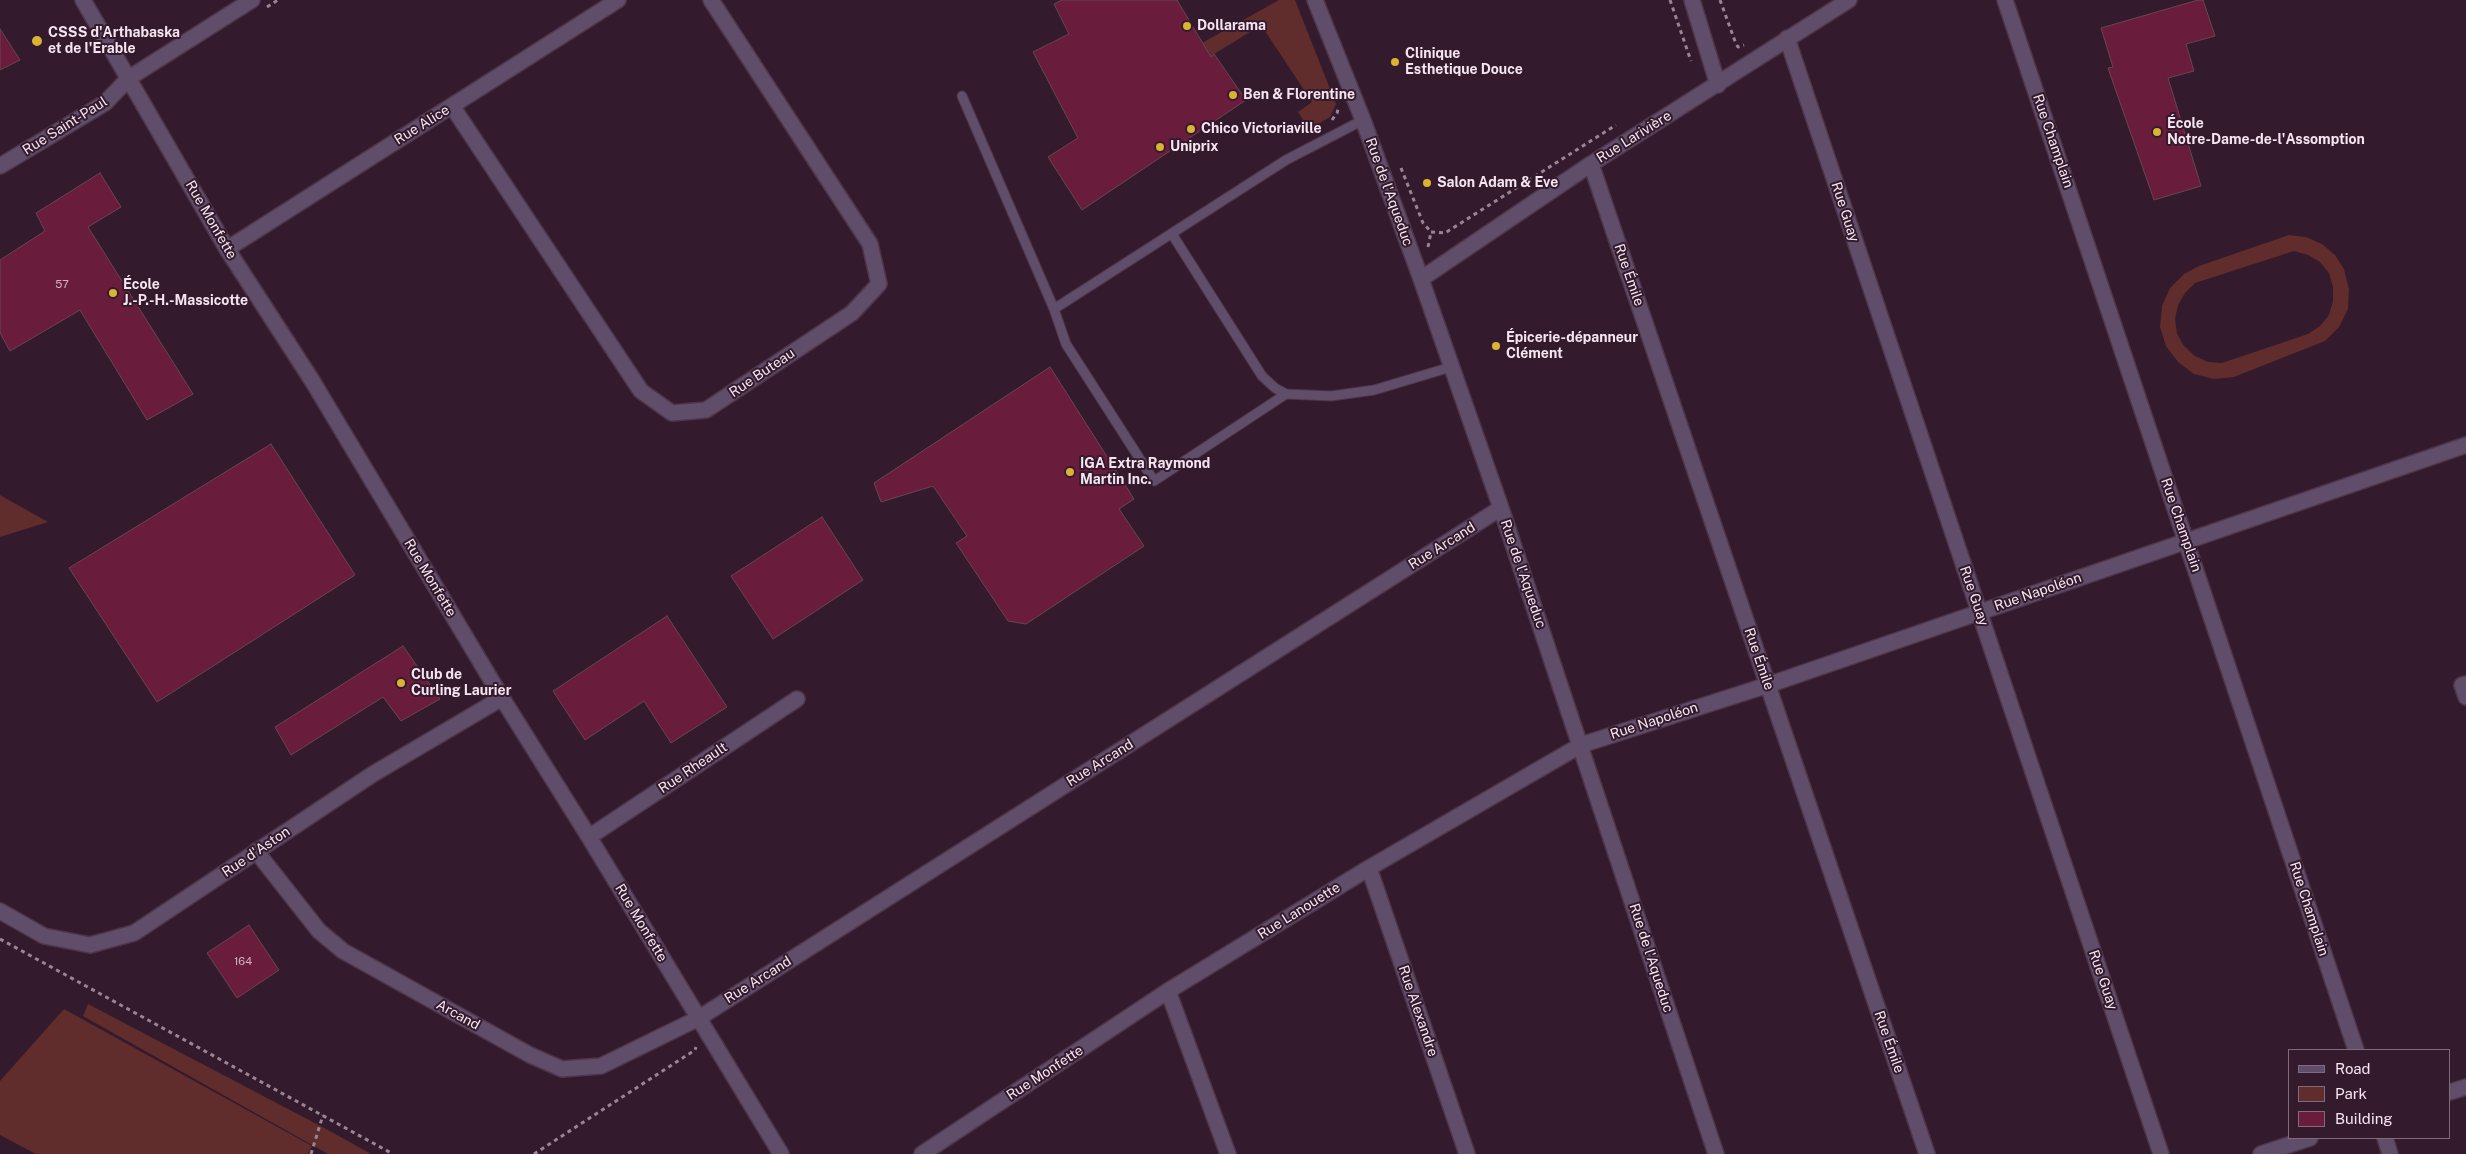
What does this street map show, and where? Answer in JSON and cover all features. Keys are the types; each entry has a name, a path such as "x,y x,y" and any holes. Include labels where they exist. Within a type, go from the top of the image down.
{"street":[{"name":"Rue Monfette","path":"82,0 227,249 313,382 502,698 589,837 781,1154"},
{"name":"Rue Saint-Paul","path":"0,166 105,103 129,78 252,0"},
{"name":"Rue Alice","path":"227,249 618,0"},
{"name":"Rue Buteau","path":"452,106 641,391 672,413 706,410 852,313 879,284 870,244 711,0"},
{"name":"Rue de l'Aqueduc","path":"1315,0 1421,279 1501,508 1716,1154"},
{"path":"1692,0 1718,85"},
{"name":"Rue Larivière","path":"1421,279 1591,164 1718,85 1787,38 1850,0"},
{"name":"Rue Champlain","path":"2005,0 2356,1049"},
{"name":"Rue Guay","path":"1787,38 2161,1154"},
{"name":"Rue Émile","path":"1591,164 1927,1154"},
{"name":"Rue Napoléon","path":"1581,745 1768,685 2466,445"},
{"name":"Rue Arcand","path":"699,1018 1501,508"},
{"path":"2466,684 2462,685 2466,696"},
{"name":"Rue d'Aston","path":"0,911 44,936 90,945 134,933 373,774 502,698"},
{"name":"Rue Rheault","path":"589,837 797,699"},
{"name":"Rue Lanouette","path":"1168,992 1369,868 1581,745"},
{"name":"Arcand","path":"256,852 319,931 343,951 530,1056 562,1069 601,1066 699,1018"},
{"name":"Rue Alexandre","path":"1369,868 1467,1154"},
{"name":"Rue Monfette","path":"922,1154 1168,992"},
{"path":"1168,992 1228,1154"},
{"path":"2451,1092 2466,1087"},
{"path":"2261,1154 2307,1139"},
{"path":"2385,1139 2390,1154"}],"lane":[{"path":"962,96 1054,309 1066,344 1154,481 1286,394"},
{"path":"1054,309 1286,160 1362,120"},
{"path":"1172,234 1262,376 1275,388 1286,394 1331,396 1374,390 1452,367"}],"path":[{"path":"1670,0 1694,71"},
{"path":"1720,0 1738,47"},
{"name":"Rue Larivière","path":"1400,167 1423,223 1431,232 1444,233 1617,125"},
{"path":"0,939 393,1154"},
{"path":"534,1154 695,1050 699,1018"},
{"path":"311,1154 323,1115"}],"green space":[{"path":"1279,0 1295,0 1336,104 1330,117 1309,129 1298,112 1312,102 1261,25 1079,138 1202,43"},
{"path":"2289,235 2306,237 2322,244 2335,255 2344,269 2349,289 2348,309 2339,327 2325,341 2234,377 2214,379 2194,374 2178,362 2166,346 2160,327 2162,306 2170,288 2184,274 2199,266","holes":["2294,251 2308,255 2320,262 2329,273 2333,287 2333,301 2329,315 2320,326 2308,334 2222,363 2208,362 2195,356 2184,346 2177,334 2175,319 2178,305 2185,293 2195,283"]},
{"path":"0,495 48,522 0,537"},
{"path":"88,1004 371,1154 328,1154 83,1016"},
{"path":"64,1009 312,1146 308,1154 36,1154 0,1135 0,1081"}],"building":[{"path":"1062,0 1177,0 1211,57 1214,54 1246,100 1082,210 1048,157 1078,138 1033,52 1069,34 1054,4"},
{"name":"École Notre-Dame-de-l'Assomption","path":"2203,0 2215,36 2186,44 2194,71 2168,78 2201,186 2154,200 2108,68 2113,67 2101,28"},
{"path":"0,29 20,60 0,70"},
{"path":"100,173 121,207 88,227 193,394 147,420 80,310 10,351 0,333 0,260 45,231 36,213"},
{"path":"1050,367 1134,499 1119,509 1144,546 1026,624 1008,621 956,543 967,536 933,486 881,502 874,483"},
{"path":"271,444 355,575 157,702 69,568"},
{"path":"822,517 863,580 773,639 731,576"},
{"path":"667,616 727,707 671,743 644,701 585,740 553,691"},
{"path":"403,646 440,699 401,721 383,697 291,755 275,727"},
{"path":"249,925 279,970 237,998 207,953"}],"place":[{"name":"Dollarama","path":"1187,26"},
{"name":"CSSS d'Arthabaska et de l'Erable","path":"37,41"},
{"name":"Clinique Esthetique Douce","path":"1395,62"},
{"name":"Ben & Florentine","path":"1233,95"},
{"name":"Chico Victoriaville","path":"1191,129"},
{"name":"École Notre-Dame-de-l'Assomption","path":"2157,132"},
{"name":"Uniprix","path":"1160,147"},
{"name":"Salon Adam & Eve","path":"1427,183"},
{"name":"École J.-P.-H.-Massicotte","path":"113,293"},
{"name":"Épicerie-dépanneur Clément","path":"1496,346"},
{"name":"IGA Extra Raymond Martin Inc.","path":"1070,472"},
{"name":"Club de Curling Laurier","path":"401,683"}]}
